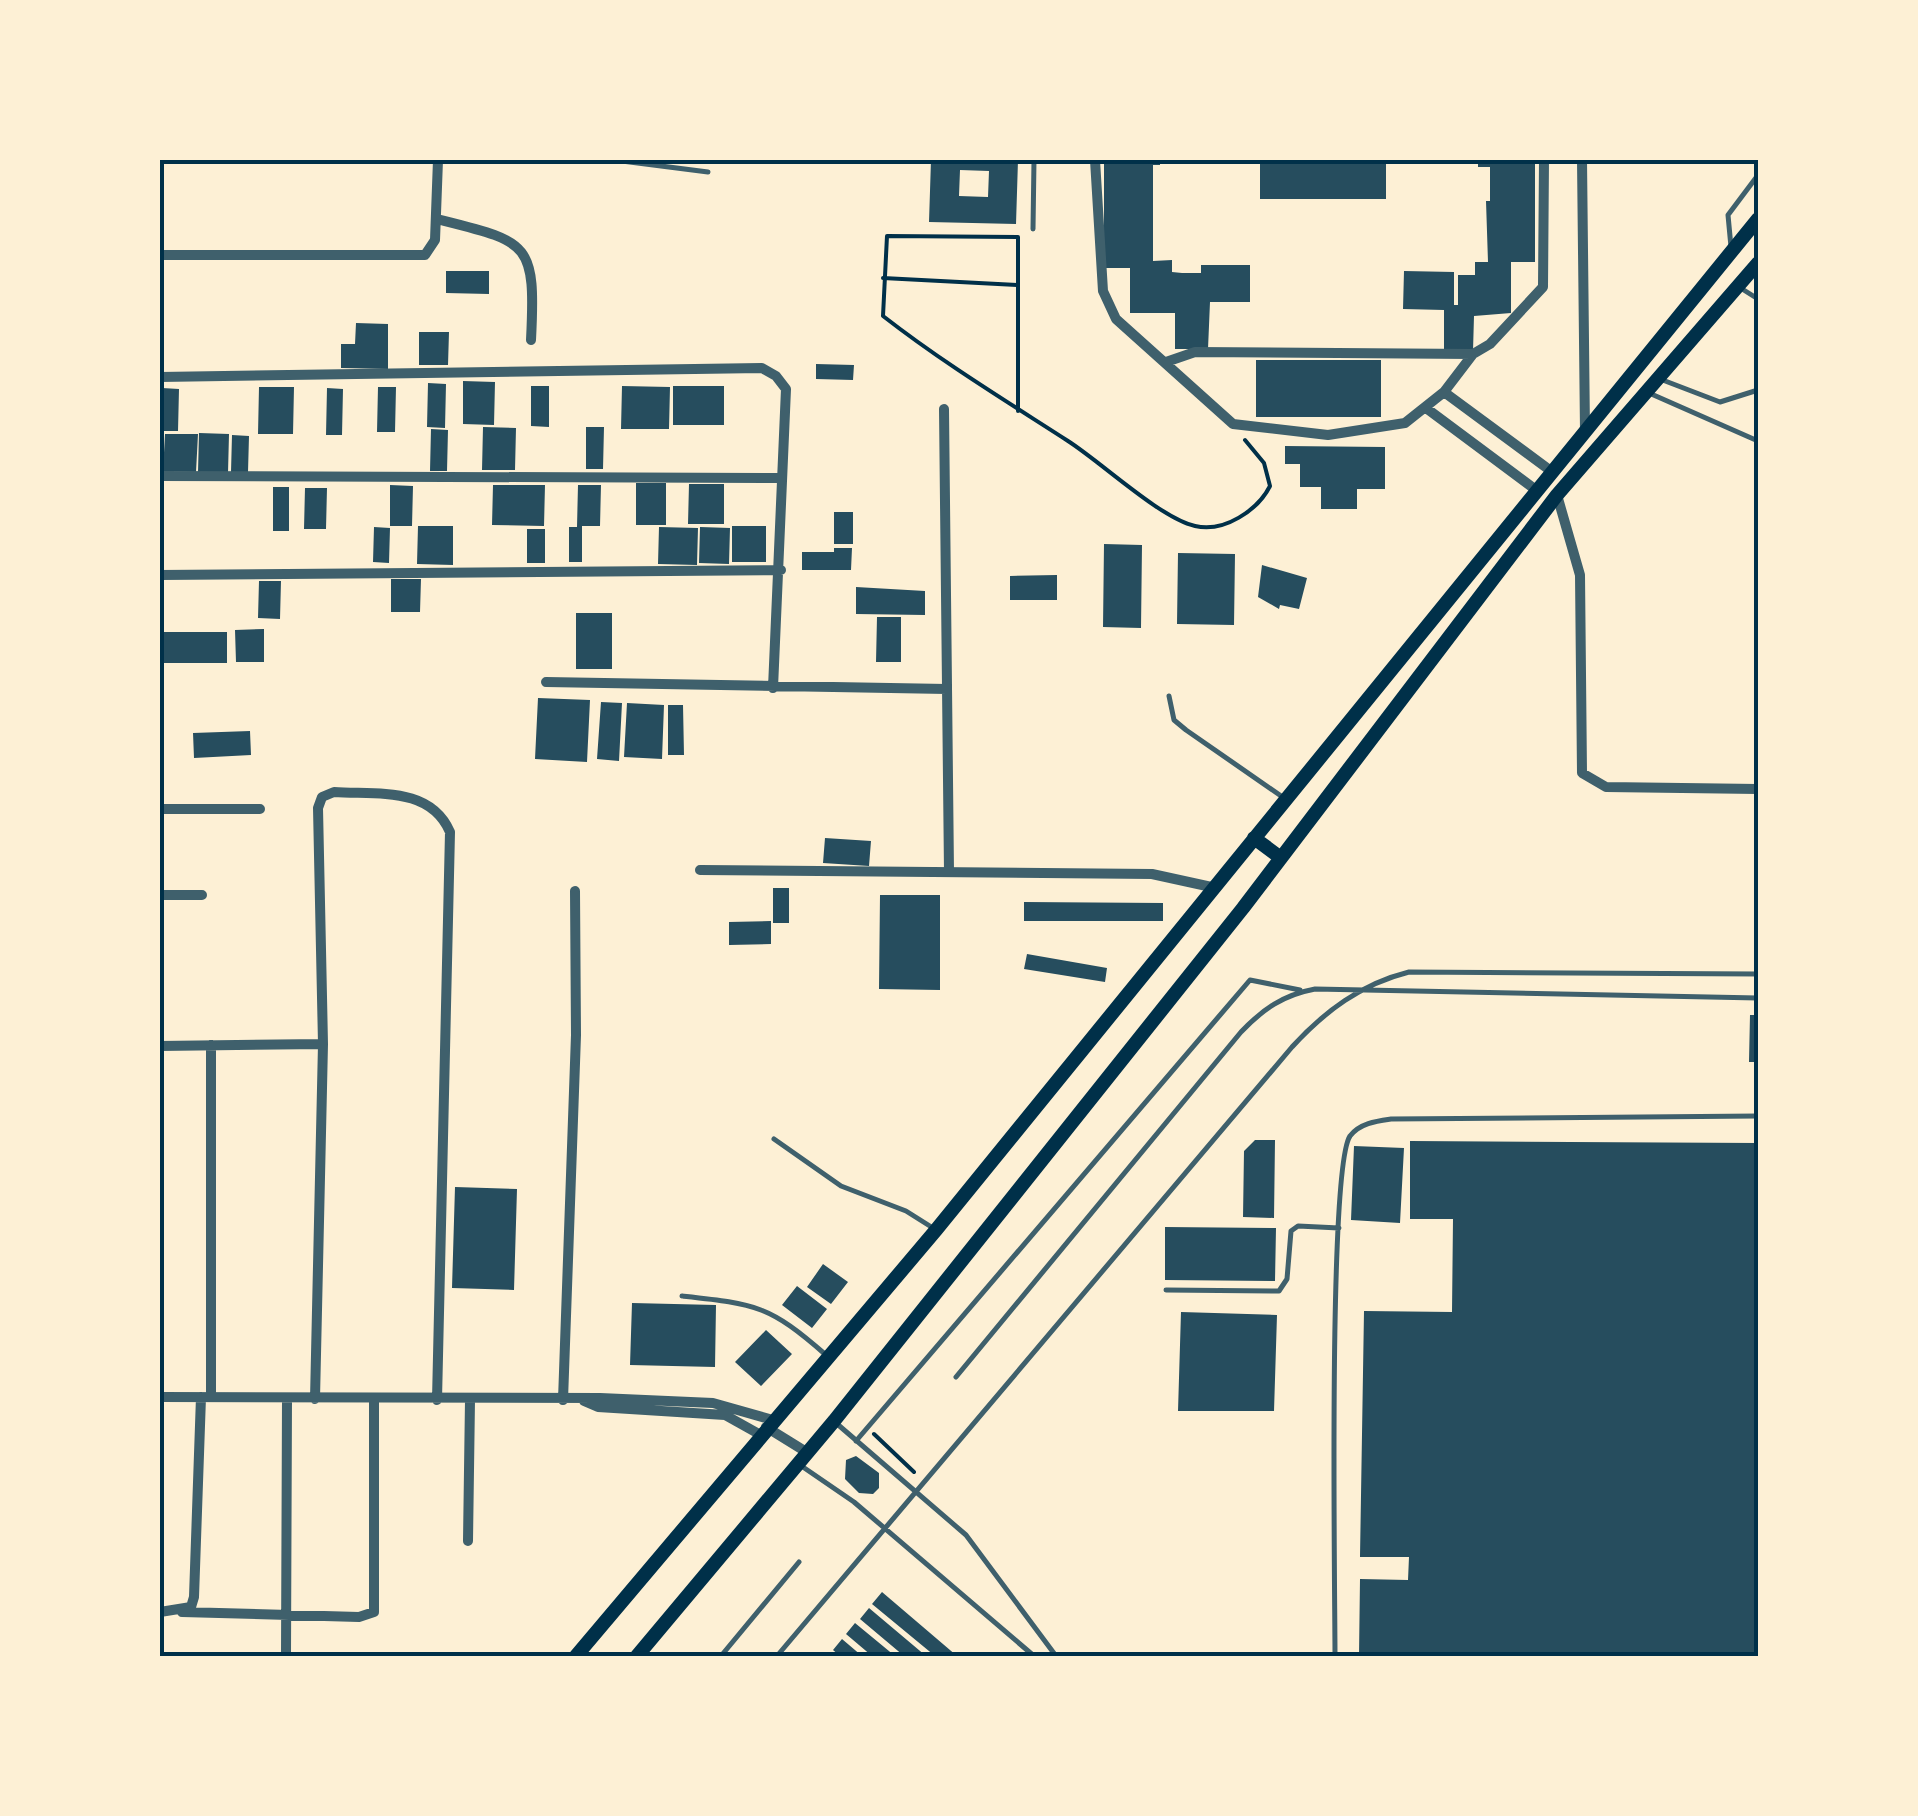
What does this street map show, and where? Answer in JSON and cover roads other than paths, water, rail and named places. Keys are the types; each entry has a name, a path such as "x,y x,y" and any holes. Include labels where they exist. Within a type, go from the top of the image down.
{"main road":[{"path":"576,1656 936,1230 1758,219"},
{"path":"637,1656 834,1422 1281,858 1556,495 1758,263"},
{"path":"1254,838 1281,858"}],"street":[{"path":"160,255 414,257 431,250 437,219 438,160"},
{"path":"1095,160 1103,291 1116,319 1233,424 1328,435 1405,423 1444,392 1473,354 1490,344 1542,287 1544,160"},
{"path":"1582,160 1585,432"},
{"path":"437,219 512,239 523,251 532,279 530,340"},
{"path":"1166,362 1195,352 1473,354"},
{"path":"160,376 762,368 776,376 786,389 782,570 774,688"},
{"path":"1444,392 1551,472"},
{"path":"1426,408 1536,490"},
{"path":"944,409 949,872"},
{"path":"160,476 782,478"},
{"path":"1556,495 1580,575 1582,773 1606,787 1758,789"},
{"path":"160,575 782,570"},
{"path":"546,682 947,689"},
{"path":"315,1398 322,1044 318,801 334,792 423,799 443,816 450,832 437,1400"},
{"path":"160,810 260,809"},
{"path":"700,870 1170,875 1216,888"},
{"path":"564,1400 576,1035 575,891"},
{"path":"160,895 202,895"},
{"path":"160,1046 322,1044"},
{"path":"182,1612 192,1607 194,1597 206,1398 211,1045"},
{"path":"160,1397 713,1403 766,1427 803,1458"},
{"path":"286,1656 287,1398"},
{"path":"160,1612 359,1617 374,1612 374,1399"},
{"path":"468,1541 470,1400"},
{"path":"583,1401 598,1407 725,1415 766,1427"}],"lane":[{"path":"614,160 708,172"},
{"path":"1033,229 1034,160"},
{"path":"1732,250 1728,215 1758,174"},
{"path":"1738,286 1758,299"},
{"path":"1658,378 1720,402 1758,390"},
{"path":"1646,392 1758,442"},
{"path":"1168,696 1174,720 1284,798"},
{"path":"777,1656 1292,1047 1340,1002 1370,984 1409,972 1758,974"},
{"path":"856,1440 1250,980 1304,990 1758,998"},
{"path":"956,1377 1241,1032 1274,1002 1304,990"},
{"path":"1335,1656 1339,1228 1343,1154 1350,1137 1370,1122 1758,1116"},
{"path":"774,1139 842,1186 906,1211 936,1230"},
{"path":"1166,1290 1280,1291 1287,1279 1294,1228 1339,1228"},
{"path":"682,1296 763,1308 788,1321 828,1357"},
{"path":"834,1422 966,1535 1056,1656"},
{"path":"803,1458 1034,1656"},
{"path":"721,1656 799,1562"}]}
